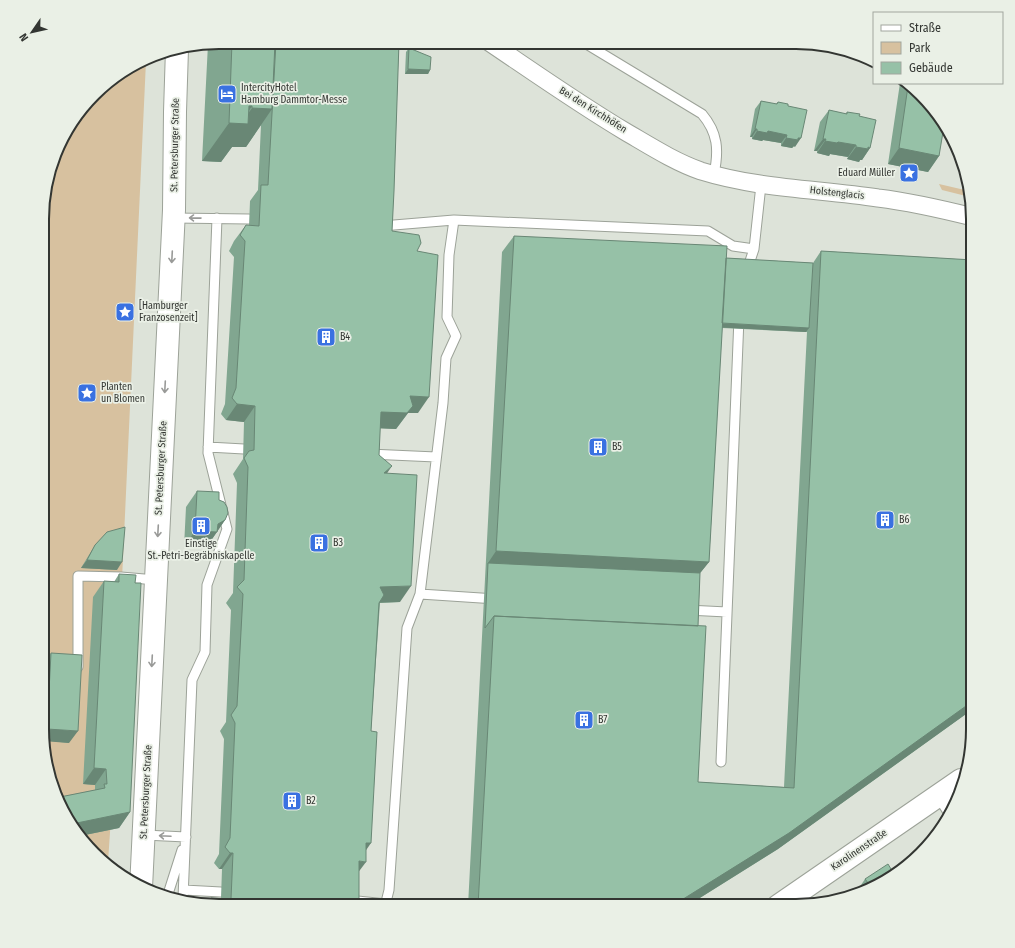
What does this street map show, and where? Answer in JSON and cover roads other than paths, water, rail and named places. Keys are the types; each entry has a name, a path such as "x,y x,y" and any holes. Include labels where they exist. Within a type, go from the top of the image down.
{"street":[{"name":"Bei den Kirchhöfen","path":"500,49 607,120 673,159 707,172"},
{"name":"St. Petersburger Straße","path":"141,880 174,218 174,120 177,55"},
{"name":"Holstenglacis","path":"707,172 761,185 878,198 946,210 966,215"},
{"name":"Karolinenstraße","path":"789,899 946,803 955,790"}],"lane":[{"path":"595,49 702,114 713,130 718,156 707,172"},
{"path":"745,278 754,249 761,185"},
{"path":"174,218 249,219"},
{"path":"217,218 208,454 227,529 207,585 205,652 192,680 183,894 222,892"},
{"path":"382,226 454,220 708,231 734,246 754,249"},
{"path":"388,899 390,890 407,628 420,594 443,403 446,358 456,336 447,317 449,255 454,220"},
{"path":"721,762 740,308"},
{"path":"208,448 244,449"},
{"path":"369,454 436,457"},
{"path":"78,676 78,576 121,577 156,580"},
{"path":"420,594 507,600"},
{"path":"680,610 727,612"},
{"path":"144,835 186,837"},
{"path":"169,891 186,837"}],"place":[{"name":"IntercityHotel Hamburg Dammtor-Messe","path":"227,94"},
{"name":"Eduard Müller","path":"909,173"},
{"name":"[Hamburger Franzosenzeit]","path":"125,312"},
{"name":"B4","path":"326,337"},
{"name":"Planten un Blomen","path":"87,393"},
{"name":"B5","path":"598,447"},
{"name":"B6","path":"885,520"},
{"name":"Einstige St.-Petri-Begräbniskapelle","path":"201,526"},
{"name":"B3","path":"319,543"},
{"name":"B7","path":"584,720"},
{"name":"B2","path":"292,801"}]}
